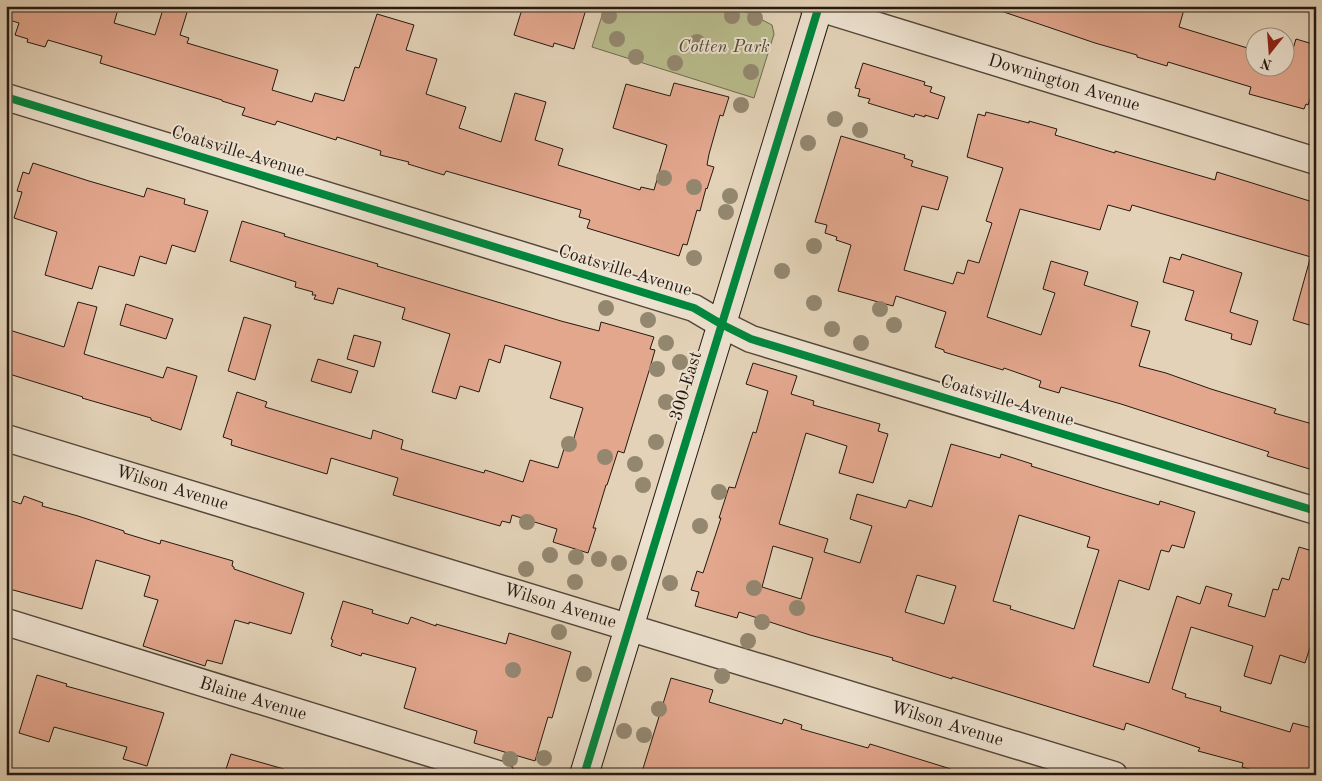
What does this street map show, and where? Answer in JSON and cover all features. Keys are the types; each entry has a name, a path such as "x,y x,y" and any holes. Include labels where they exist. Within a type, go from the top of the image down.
{"street":[{"name":"Downington Avenue","path":"817,7 1316,160"},
{"name":"300 East","path":"584,775 817,7"},
{"name":"Coatsville Avenue","path":"6,97 694,308 751,339 1316,511"},
{"name":"Wilson Avenue","path":"6,438 1114,775"},
{"name":"Blaine Avenue","path":"6,622 500,775"}],"green space":[{"name":"Cotten Park","path":"605,6 713,6 732,8 749,13 772,25 774,34 754,98 592,47"}],"building":[{"path":"6,6 119,6 114,23 155,35 164,6 189,6 180,35 189,38 187,43 278,70 272,90 312,102 315,93 344,101 355,67 359,68 377,14 414,25 406,50 437,59 426,94 466,107 459,128 501,142 515,93 546,102 535,140 563,149 558,165 640,190 641,187 654,190 667,145 613,128 626,84 670,96 674,83 729,97 723,116 720,115 709,154 707,165 714,167 700,211 697,210 687,245 683,244 679,256 587,228 590,220 579,217 581,210 446,171 444,175 408,164 409,162 380,155 381,151 337,137 336,140 277,121 275,125 242,115 245,108 100,63 102,56 48,40 45,47 27,42 28,39 15,35 19,23 6,19"},
{"path":"523,6 587,6 574,49 554,43 553,47 514,35"},
{"path":"998,6 1185,6 1179,27 1244,47 1244,78 1294,78 1294,45 1296,39 1316,45 1316,81 1308,105 1306,104 1304,109 1249,94 1251,87 1168,62 1167,66 1137,57 1137,55 1095,43 998,10"},
{"path":"863,63 925,82 924,85 932,87 930,92 945,97 938,119 915,114 914,117 868,103 870,99 858,96 860,89 855,88"},
{"path":"986,112 1057,129 1055,135 1115,153 1115,151 1215,180 1217,172 1316,203 1316,240 1311,257 1132,205 1130,211 1108,205 1100,230 1020,209 987,317 1041,335 1055,293 1043,289 1051,261 1088,272 1084,285 1138,302 1131,326 1150,331 1139,366 1276,409 1274,413 1316,425 1316,471 1267,456 1269,452 1121,404 1061,387 1059,393 1039,387 1041,381 1004,368 1003,370 944,352 944,350 935,347 946,312 896,296 893,306 838,291 851,245 836,240 837,237 825,233 827,225 815,222 841,136 905,155 904,158 913,161 911,166 948,177 938,210 922,206 904,270 953,284 957,272 964,274 968,260 979,263 992,223 986,221 1003,168 967,157 978,114 985,116"},
{"path":"33,163 144,197 147,188 185,199 184,204 208,211 195,252 172,245 166,264 140,256 134,276 99,266 92,289 45,275 57,232 14,218 22,192 17,191 23,172 29,174"},
{"path":"242,221 285,234 284,236 378,264 377,266 561,321 599,331 601,322 654,337 650,349 655,350 624,453 618,451 593,528 596,528 588,553 553,542 557,529 512,515 510,523 502,521 500,526 393,495 398,478 331,458 327,474 231,445 232,440 223,437 237,392 267,402 265,407 371,439 373,430 403,440 401,449 484,473 485,470 523,482 530,460 558,468 564,449 570,451 583,408 550,398 561,362 505,345 500,363 489,359 479,392 460,386 456,399 432,392 450,334 402,319 405,308 338,288 333,304 314,299 316,295 312,295 313,292 295,287 296,282 230,261"},
{"path":"1182,254 1242,273 1230,312 1258,321 1251,345 1231,339 1232,334 1185,320 1194,291 1163,282 1170,257 1180,260"},
{"path":"1310,259 1316,260 1316,327 1293,320"},
{"path":"78,302 97,307 84,354 163,378 167,367 197,376 181,430 151,420 151,418 6,373 6,329 64,347"},
{"path":"126,304 173,319 166,339 120,325"},
{"path":"244,317 271,325 255,380 228,371"},
{"path":"354,335 381,342 374,367 347,359"},
{"path":"318,359 358,371 351,393 311,381"},
{"path":"753,363 797,376 791,394 814,401 813,405 880,424 878,431 888,434 873,483 839,473 847,446 806,433 779,524 828,539 824,552 860,563 872,526 850,519 857,494 906,508 909,500 932,507 951,444 1000,458 1001,454 1032,464 1031,466 1105,489 1159,505 1160,501 1195,512 1184,548 1172,545 1169,552 1161,550 1149,590 1119,580 1093,666 1149,683 1177,596 1200,604 1206,586 1232,594 1228,606 1265,617 1273,589 1278,590 1282,578 1289,580 1299,547 1316,552 1316,629 1305,663 1280,655 1271,684 1244,676 1253,646 1191,627 1172,689 1186,694 1185,697 1221,707 1220,711 1290,732 1293,723 1316,729 1316,756 1310,775 1268,775 1242,767 1243,763 1198,751 1200,748 1126,723 1124,730 952,677 952,679 892,660 893,658 810,635 739,612 737,618 695,606 699,592 691,590 697,571 703,573 729,487 735,488 753,432 756,433 768,391 746,384","holes":["1019,515 1090,537 1087,547 1099,550 1074,629 1010,609 1011,606 993,601","773,546 813,558 801,599 762,587","917,575 956,586 944,624 905,612"]},
{"path":"24,496 43,503 42,506 124,531 124,533 160,544 161,540 233,561 232,566 234,569 304,593 291,634 235,620 222,664 207,660 205,666 143,646 158,600 144,596 150,576 96,560 82,609 6,588 6,499 21,504"},
{"path":"343,601 373,610 372,613 408,624 411,617 436,626 436,624 506,644 509,633 571,652 552,718 548,717 535,761 474,743 477,731 404,708 416,668 362,653 361,656 331,646 333,640 331,639"},
{"path":"37,675 67,684 66,686 164,713 147,766 123,759 127,747 54,727 49,742 19,733"},
{"path":"671,678 713,690 709,702 782,724 784,719 802,725 801,729 868,748 870,744 951,769 950,775 641,775"},
{"path":"231,754 284,769 284,775 224,775"}],"cycle path":[{"path":"584,775 819,6"},
{"path":"6,97 694,308 751,339 1316,511"}]}
